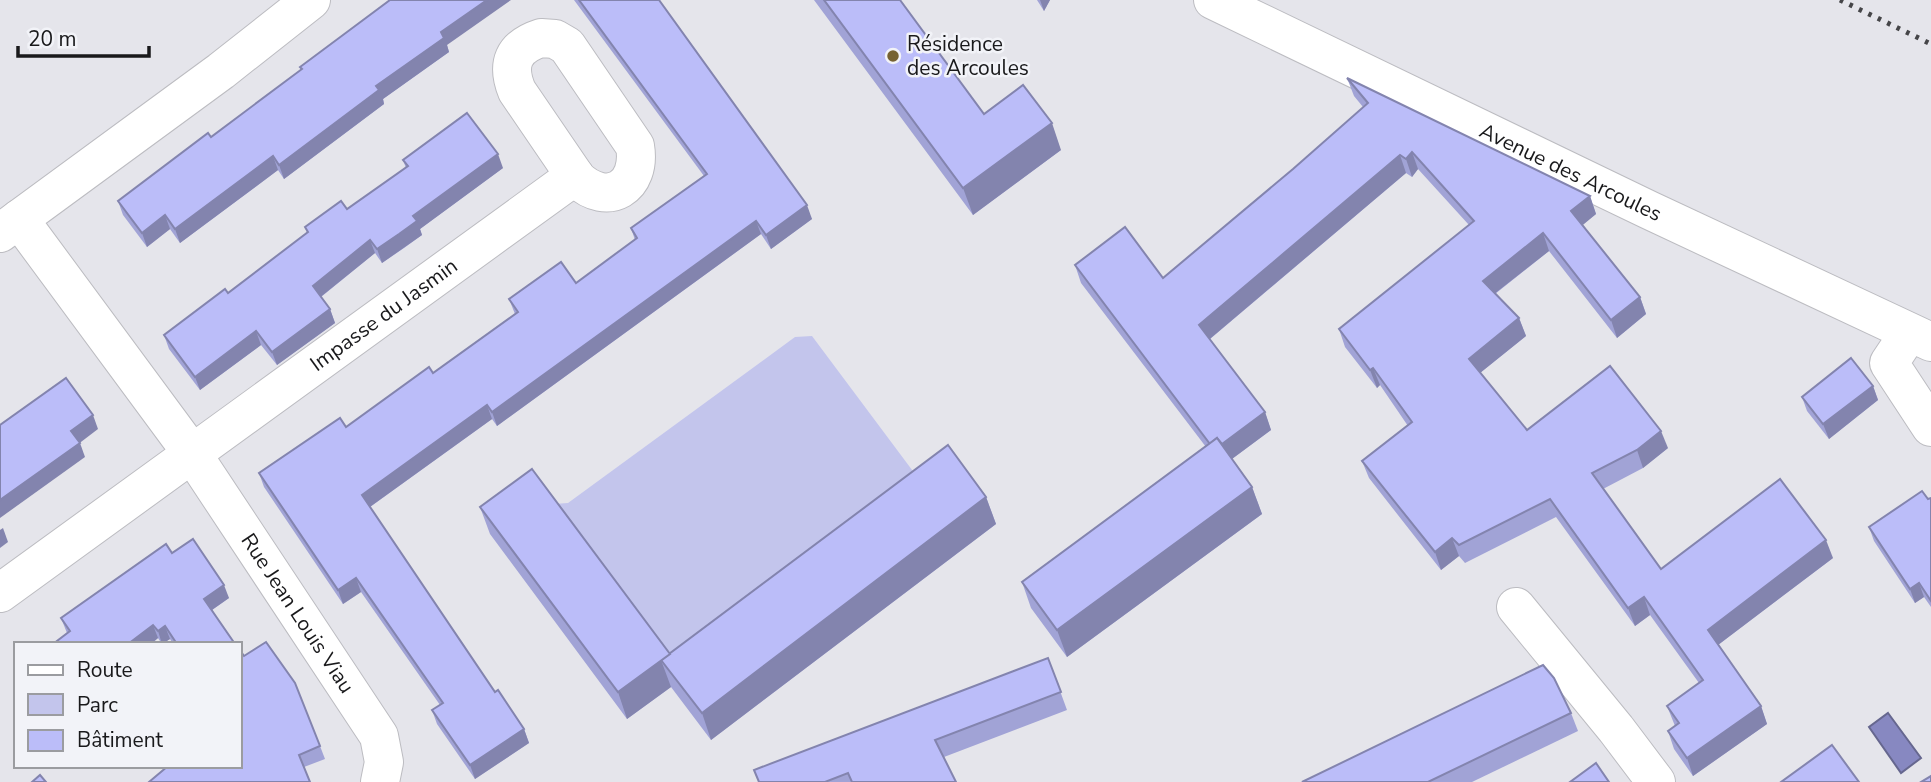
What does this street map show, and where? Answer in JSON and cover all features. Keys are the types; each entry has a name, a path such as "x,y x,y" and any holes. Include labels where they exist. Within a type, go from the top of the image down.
{"street":[{"path":"9,226 221,71 311,0"},
{"name":"Avenue des Arcoules","path":"1213,0 1920,338"},
{"name":"Impasse du Jasmin","path":"191,452 575,176"},
{"name":"Rue Jean Louis Viau","path":"9,226 191,452 379,736 384,762 380,782"},
{"path":"1920,338 1888,363 1931,427"},
{"path":"0,593 191,452"},
{"path":"1516,607 1656,782"}],"green space":[{"path":"812,336 924,486 680,674 553,504 568,503 795,337"}],"shaded area":[{"path":"1888,713 1921,758 1901,773 1869,727"}],"building":[{"path":"390,0 487,0 441,32 444,38 376,86 379,90 279,165 273,156 175,229 165,215 142,233 118,201 208,133 211,137"},
{"path":"579,0 659,0 807,205 766,235 756,221 492,412 487,405 362,495 495,692 498,690 524,729 470,765 432,710 443,703 356,578 338,590 259,473 340,418 346,427 429,367 433,373 518,312 509,299 561,262 576,283 637,238 631,228 707,174"},
{"name":"Résidence des Arcoules","path":"824,0 900,0 984,114 1023,85 1052,123 963,188"},
{"path":"1347,78 1590,196 1571,211 1640,297 1611,320 1543,233 1483,281 1519,318 1469,359 1527,430 1610,366 1661,431 1637,450 1592,473 1661,569 1780,479 1826,540 1708,630 1761,706 1687,758 1668,731 1679,723 1667,706 1703,680 1644,597 1628,608 1550,499 1459,545 1452,538 1435,552 1362,461 1412,422 1373,368 1370,370 1339,329 1474,221 1412,152 1406,159 1400,155 1199,325 1265,412 1222,444 1217,438 1210,444 1075,265 1125,227 1163,278 1368,103"},
{"path":"467,113 498,154 413,216 417,221 399,234 377,249 370,240 313,286 330,309 272,352 256,331 195,377 164,335 225,289 228,293 308,232 305,227 341,201 347,209 408,166 403,160"},
{"path":"1851,358 1873,386 1823,424 1802,397"},
{"path":"66,378 93,415 71,431 80,443 0,500 0,425"},
{"path":"1217,438 1252,487 1057,630 1022,582"},
{"path":"948,445 986,497 702,713 661,660"},
{"path":"532,469 670,654 618,692 480,507"},
{"path":"1922,491 1928,499 1931,498 1931,601 1919,583 1910,589 1869,527"},
{"path":"193,539 224,585 204,599 234,642 176,642 165,626 158,631 153,625 131,642 56,642 70,631 61,618 166,544 172,553"},
{"path":"266,642 295,683 320,746 299,755 310,782 149,782 166,768 242,768 242,653 244,656"},
{"path":"1048,658 1061,692 935,740 956,782 852,782 848,773 825,782 759,782 754,770"},
{"path":"1543,665 1554,678 1571,713 1428,782 1302,782"},
{"path":"1832,745 1859,782 1781,782"},
{"path":"1596,763 1609,782 1570,782"},
{"path":"40,775 46,782 32,782"}],"railway":[{"path":"1840,0 1931,44"}],"place":[{"name":"Résidence des Arcoules","path":"893,56"}]}
